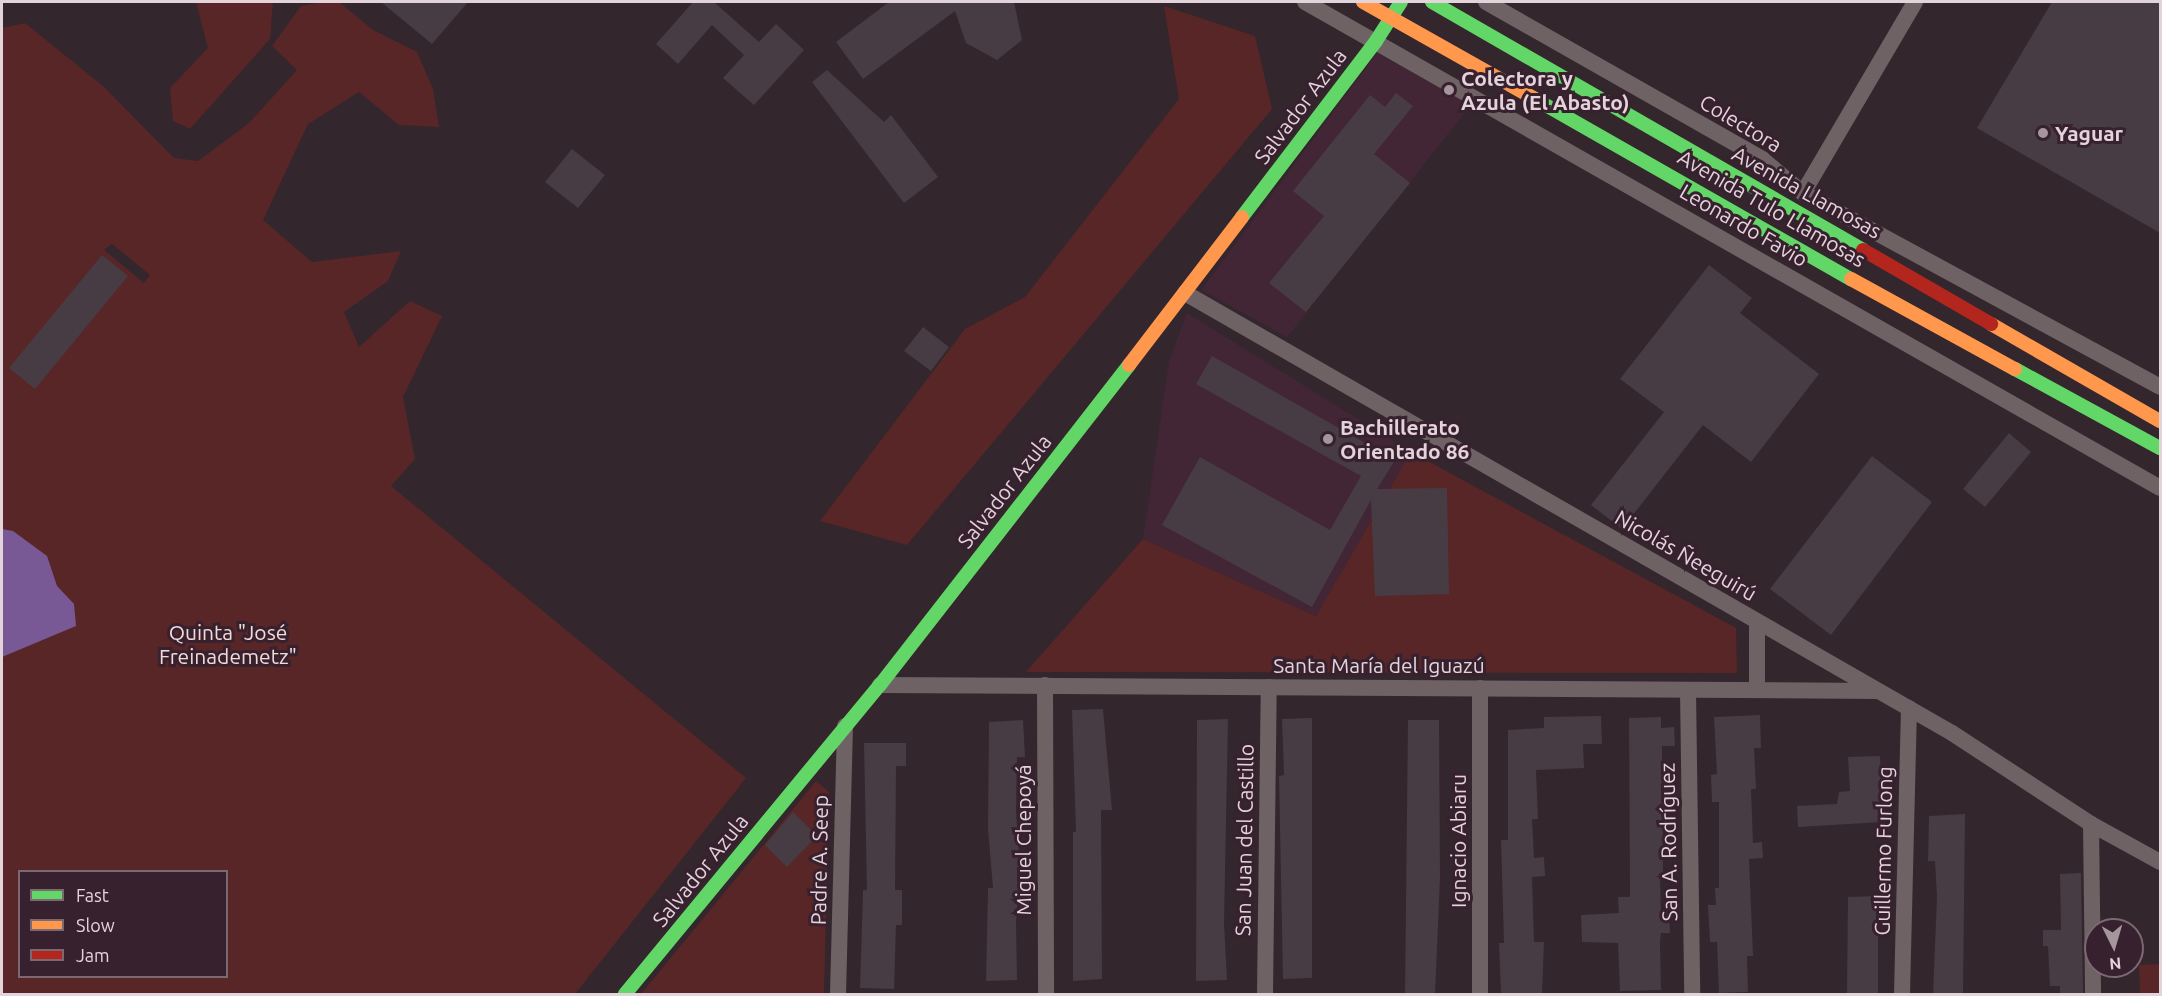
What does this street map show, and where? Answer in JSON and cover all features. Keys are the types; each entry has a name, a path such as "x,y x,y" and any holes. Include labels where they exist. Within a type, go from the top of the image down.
{"main road":[{"name":"Avenida Tulo Llamosas","path":"1363,2 1394,16 1881,296 2160,448"},
{"name":"Salvador Azula","path":"625,994 880,685 1185,293 1376,41 1401,2"},
{"name":"Avenida Llamosas","path":"1432,2 2160,421"}],"street":[{"name":"Leonardo Favio","path":"1305,2 2160,488"},
{"name":"Colectora","path":"1486,2 1762,159 1803,193 2160,387"},
{"path":"1803,193 1915,2"},
{"name":"Nicolás Ñeeguirú","path":"1185,293 1909,708 2091,824 2160,862"},
{"path":"1757,622 1757,690"},
{"name":"Santa María del Iguazú","path":"880,685 1878,691"},
{"name":"Miguel Chepoyá","path":"1045,686 1046,994"},
{"name":"San Juan del Castillo","path":"1265,994 1269,687"},
{"name":"Ignacio Abiaru","path":"1480,688 1480,994"},
{"name":"San A. Rodríguez","path":"1688,690 1692,994"},
{"name":"Guillermo Furlong","path":"1902,994 1909,708"},
{"name":"Padre A. Seep","path":"838,994 845,726"},
{"path":"2091,824 2093,994"}],"shaded area":[{"path":"1377,53 1471,105 1287,337 1201,290"},
{"path":"1187,313 1411,452 1316,616 1143,539 1169,361"},
{"path":"2,529 13,531 47,556 57,586 74,604 76,626 2,657"}],"green space":[{"path":"196,2 273,2 270,39 190,129 173,121 170,88 208,48"},
{"name":"Quinta \"José Freinademetz\"","path":"339,2 373,30 417,52 433,89 439,127 399,125 359,92 308,124 263,220 312,262 401,251 388,281 344,312 359,347 410,301 442,316 403,397 415,459 391,486 746,778 575,994 2,994 2,28 25,23 103,86 174,158 198,161 249,123 297,70 272,46 301,6","holes":["112,244 150,275 144,283 104,250"]},
{"path":"1164,6 1255,36 1272,109 907,545 820,521 965,329 1025,297 1179,99"},
{"path":"1411,452 1736,628 1737,673 1026,672 1143,539 1316,616"},
{"path":"816,781 829,792 824,994 641,994"},
{"path":"2160,964 2160,994 2140,994 2139,978 2144,978 2144,965"}],"building":[{"path":"381,2 468,2 432,44"},
{"path":"693,2 714,2 759,42 776,24 804,50 754,105 723,78 744,55 712,25 678,64 656,44"},
{"path":"889,2 1014,2 1022,40 997,60 966,43 955,11 863,79 836,42"},
{"path":"2052,2 2160,2 2160,233 1977,128"},
{"path":"827,70 884,122 891,115 938,177 904,203 812,82"},
{"path":"1396,93 1413,106 1374,154 1410,183 1306,312 1269,283 1324,216 1293,191 1370,95 1385,107"},
{"path":"572,149 605,175 578,208 545,182"},
{"path":"102,255 128,276 35,389 9,368"},
{"path":"1709,265 1752,298 1740,313 1819,374 1751,462 1703,425 1622,529 1591,505 1664,412 1620,379"},
{"path":"923,327 949,347 931,371 904,351"},
{"path":"1212,356 1395,460 1377,489 1447,488 1449,594 1375,596 1371,500 1312,607 1162,525 1200,457 1330,530 1361,476 1196,384"},
{"path":"2009,433 2031,452 1985,507 1963,489"},
{"path":"1872,456 1932,502 1831,635 1770,589"},
{"path":"1103,709 1112,810 1101,810 1102,979 1073,981 1073,832 1076,832 1072,710"},
{"path":"1760,715 1761,748 1754,748 1756,789 1751,789 1753,843 1762,842 1763,858 1749,859 1753,956 1747,956 1748,992 1719,993 1717,942 1710,942 1708,905 1716,905 1715,888 1719,888 1719,802 1712,802 1711,775 1717,774 1714,717"},
{"path":"1601,716 1602,744 1583,744 1584,768 1536,770 1538,819 1532,819 1534,858 1544,857 1545,876 1532,877 1534,942 1544,942 1542,994 1501,994 1499,943 1504,943 1501,840 1508,840 1508,730 1544,728 1544,717"},
{"path":"1661,717 1661,728 1674,727 1675,746 1662,746 1661,915 1669,914 1670,933 1661,933 1661,990 1620,991 1618,943 1582,942 1581,915 1619,913 1618,897 1630,897 1629,718"},
{"path":"1312,718 1312,978 1283,979 1279,776 1284,775 1282,719"},
{"path":"1228,719 1224,923 1227,980 1196,981 1197,720"},
{"path":"1023,720 1025,757 1017,757 1016,811 1020,869 1016,923 1017,980 986,981 988,888 993,888 988,829 989,722"},
{"path":"1408,720 1439,720 1440,878 1435,994 1405,994"},
{"path":"864,743 906,743 906,766 896,766 895,890 902,890 902,925 896,925 894,989 860,988 863,890 867,890"},
{"path":"1880,756 1881,773 1888,773 1888,787 1882,788 1883,822 1798,827 1797,806 1837,804 1839,792 1850,791 1848,757"},
{"path":"793,812 817,836 787,867 765,845"},
{"path":"1965,814 1963,994 1933,994 1937,897 1935,861 1928,861 1929,816"},
{"path":"2081,873 2083,994 2060,994 2060,986 2050,986 2048,946 2043,946 2043,930 2061,930 2060,874"},
{"path":"1878,896 1878,994 1847,994 1848,897"}],"traffic: fast":[{"path":"1242,217 1376,41 1401,2"},
{"path":"1432,2 1863,250"},
{"path":"1535,99 1851,279"},
{"path":"625,994 880,685 1129,365"},
{"path":"2015,369 2160,448"}],"traffic: slow":[{"path":"1363,2 1535,99"},
{"path":"1129,365 1242,217"},
{"path":"1851,279 2015,369"},
{"path":"1991,324 2160,421"}],"traffic: jam":[{"path":"1863,250 1991,324"}],"place":[{"name":"Colectora y Azula (El Abasto)","path":"1449,90"},
{"name":"Yaguar","path":"2043,133"},
{"name":"Bachillerato Orientado 86","path":"1328,439"}]}
